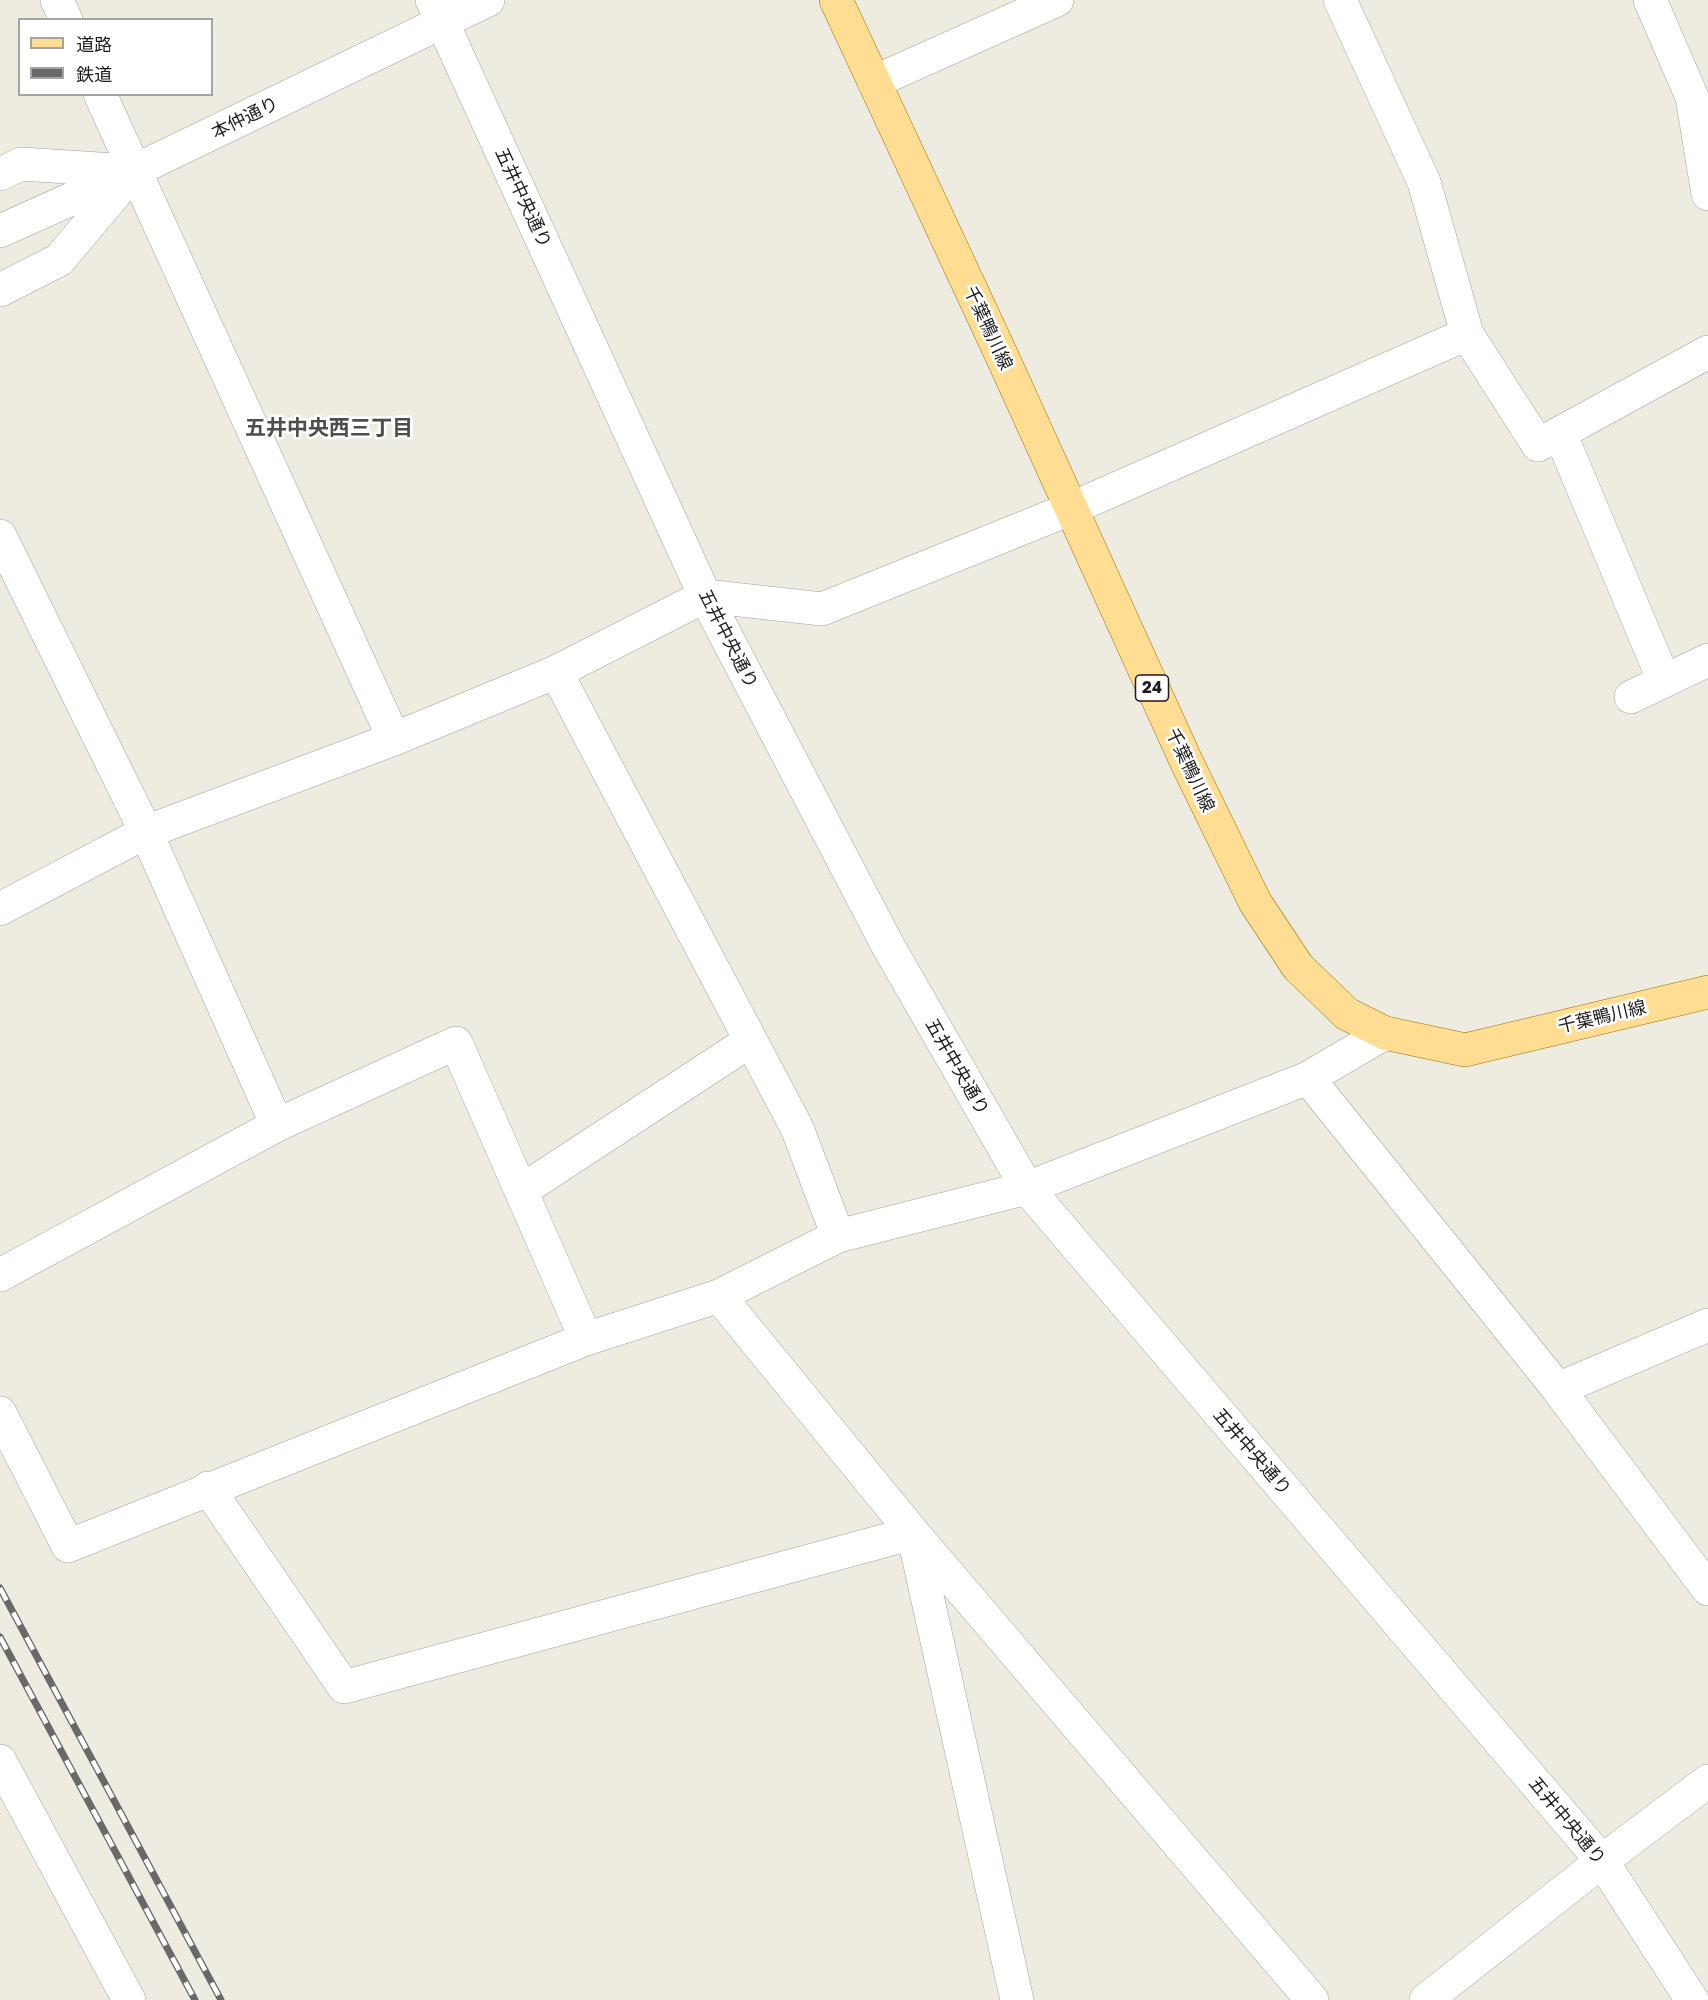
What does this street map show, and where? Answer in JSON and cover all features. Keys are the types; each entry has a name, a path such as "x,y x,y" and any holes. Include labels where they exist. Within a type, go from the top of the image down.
{"main road":[{"name":"千葉鴨川線","path":"836,0 1001,354 1186,763 1255,902 1298,967 1347,1014 1385,1033 1465,1050 1708,992"}],"street":[{"path":"57,0 65,18"},
{"name":"本仲通り","path":"0,231 134,171 437,11 488,0"},
{"path":"874,82 1056,0"},
{"path":"1340,0 1424,182 1467,334 1538,445 1708,352"},
{"path":"1650,0 1692,97 1708,194"},
{"name":"五井中央通り","path":"437,11 705,596 887,944 1027,1188 1602,1861 1692,2000"},
{"path":"101,96 394,739"},
{"path":"0,174 21,164 134,171"},
{"path":"0,290 59,260 134,171"},
{"path":"0,909 146,832 394,739 556,672 705,596 822,609 1070,509 1467,334"},
{"path":"1560,433 1664,681"},
{"path":"0,536 146,832 278,1125"},
{"path":"1631,696 1708,660"},
{"path":"556,672 797,1128 838,1236"},
{"path":"0,1413 68,1546 586,1338 719,1296 838,1236 1027,1188 1308,1078 1385,1033"},
{"path":"521,1191 750,1041"},
{"path":"0,1275 278,1125 456,1043 586,1338"},
{"path":"1308,1078 1558,1389 1708,1589"},
{"path":"719,1296 913,1533 1312,2000"},
{"path":"1558,1389 1708,1325"},
{"path":"208,1488 344,1687 913,1533"},
{"path":"913,1533 1017,2000"},
{"path":"0,1761 129,2000"},
{"path":"1426,2000 1602,1861 1708,1781"}],"railway":[{"path":"0,1588 221,2000"},
{"path":"0,1637 195,2000"}],"district":[{"name":"五井中央西三丁目","path":"329,428"}]}
